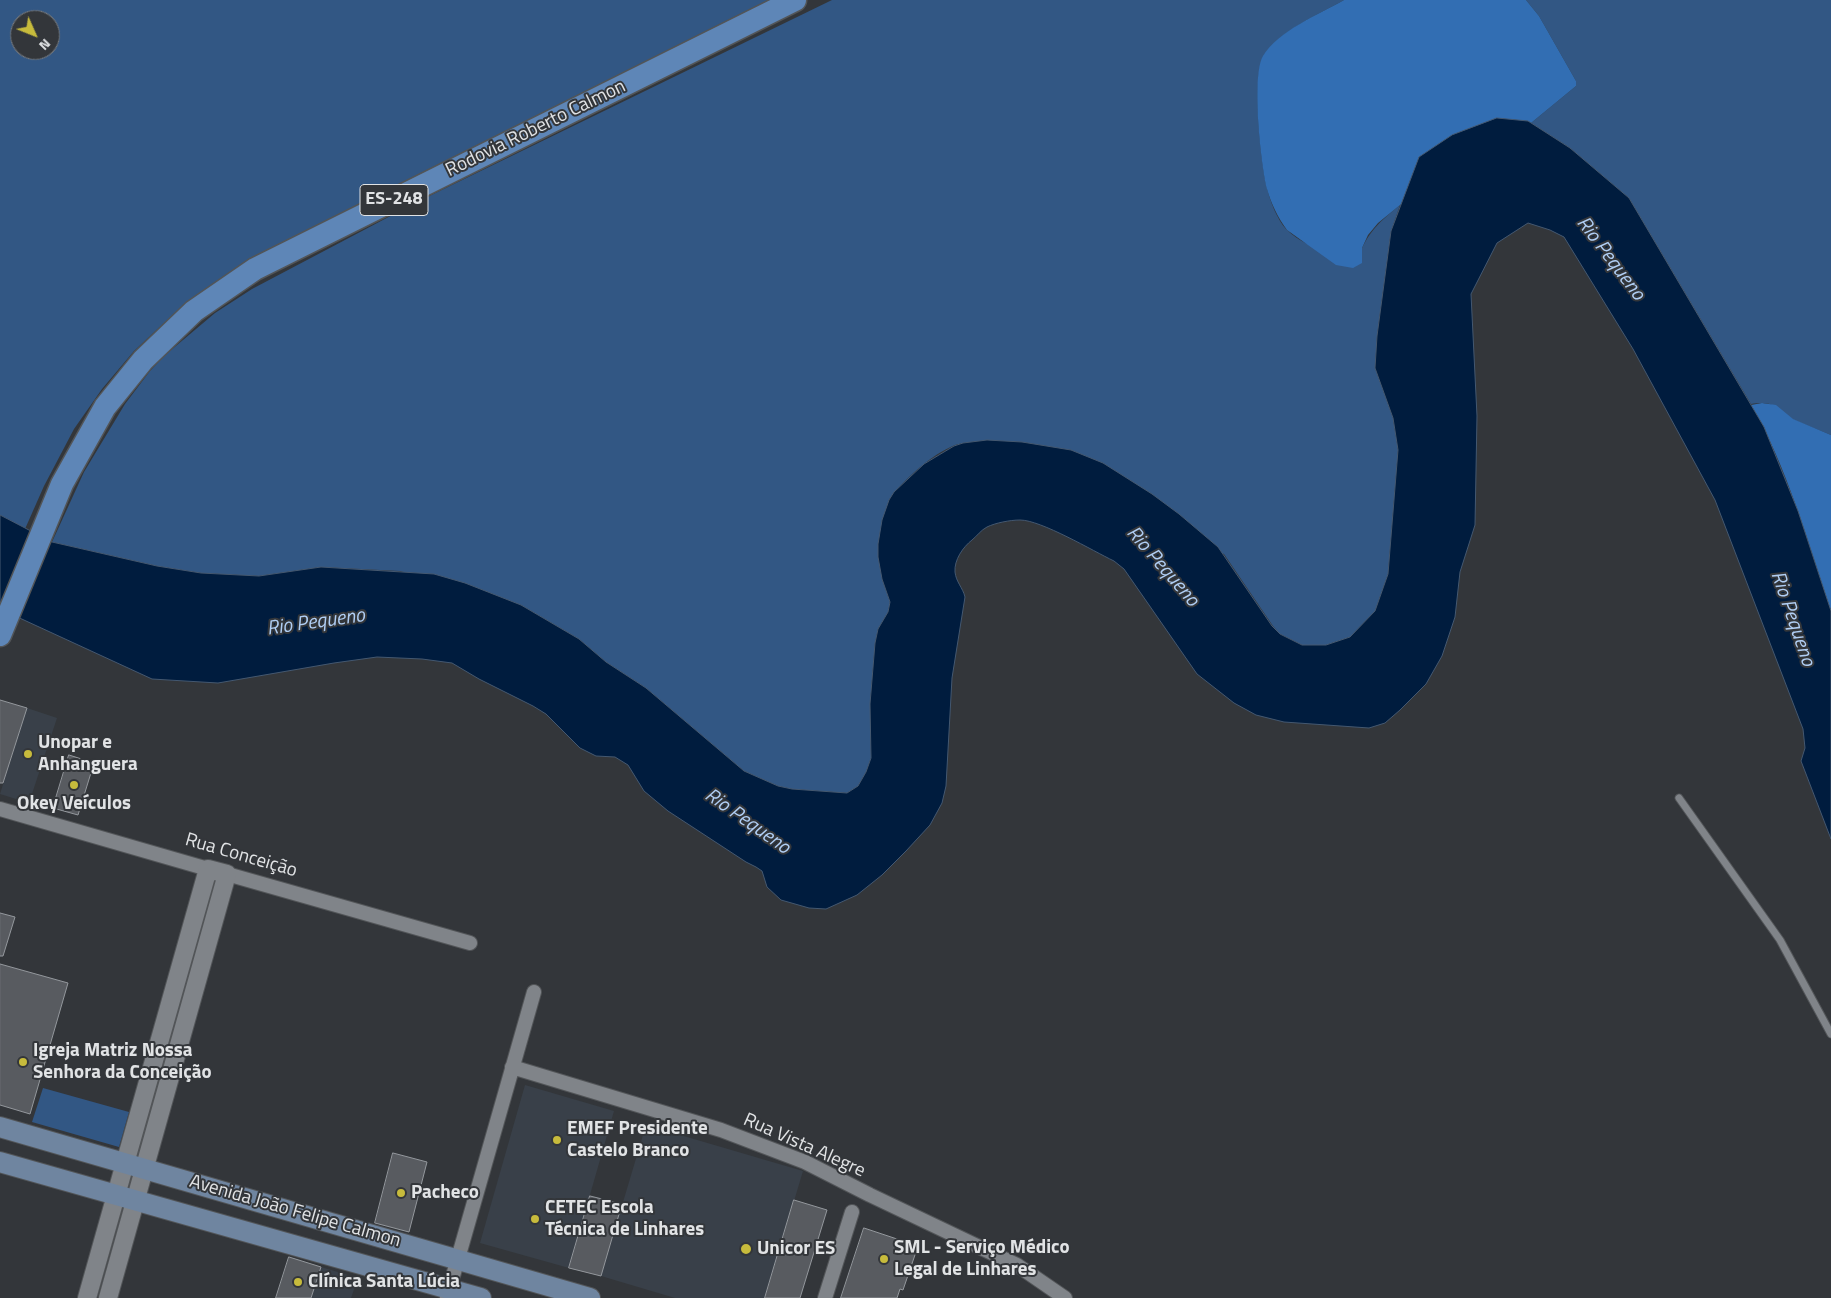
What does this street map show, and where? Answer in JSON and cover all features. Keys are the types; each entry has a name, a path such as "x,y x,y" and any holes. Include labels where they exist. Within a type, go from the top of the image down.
{"main road":[{"name":"Rodovia Roberto Calmon","path":"0,635 62,484 105,407 143,360 194,311 255,269 795,0"},
{"name":"Avenida João Felipe Calmon","path":"0,1127 590,1298"},
{"name":"Avenida João Felipe Calmon","path":"0,1162 135,1200 448,1294 480,1298"}],"street":[{"name":"Rua Conceição","path":"0,809 470,943"},
{"path":"87,1298 208,869"},
{"path":"108,1298 228,874"},
{"path":"448,1294 534,992"},
{"name":"Rua Vista Alegre","path":"512,1066 721,1130 805,1162 1018,1265 1065,1298"},
{"path":"825,1298 852,1212"}],"lane":[{"path":"1679,798 1780,940 1831,1034"}],"shaded area":[{"path":"0,0 789,0 240,268 204,290 134,351 102,389 74,429 44,486 25,529 0,515"},
{"path":"832,0 1344,0 1289,31 1264,56 1260,66 1258,82 1258,120 1262,160 1268,193 1274,210 1286,229 1306,243 1362,248 1378,224 1400,205 1391,231 1377,336 1375,368 1393,418 1398,450 1388,574 1375,611 1350,637 1326,645 1302,645 1280,634 1273,626 1224,554 987,440 955,445 919,468 889,500 882,579 890,602 888,612 878,629 875,643 870,704 871,758 866,772 858,786 847,793 792,789 778,786 744,771 646,688 606,662 579,639 521,605 400,571 321,567 259,576 201,573 157,566 52,542 84,472 125,404 164,356 215,313 252,289 417,202"},
{"path":"1344,0 1526,0 1539,16 1576,81 1576,86 1531,123 1400,205 1378,223 1368,235 1362,248 1362,263 1353,268 1336,265 1287,230 1275,210 1267,189 1265,177 1257,101 1259,66 1263,56 1270,47 1300,24"},
{"path":"1526,0 1831,0 1831,435 1794,420 1766,403 1751,404 1629,198 1570,148 1531,123 1576,86 1576,81 1539,16"},
{"path":"1762,403 1776,405 1793,419 1831,435 1831,611 1786,479 1751,405"},
{"name":"Unopar e Anhanguera","path":"27,708 57,718 29,803 0,794"},
{"path":"525,1085 614,1111 569,1268 480,1243"},
{"path":"43,1088 129,1112 119,1147 32,1122"},
{"path":"646,1125 803,1171 765,1298 675,1298 601,1276"},
{"path":"321,1267 358,1278 351,1298 311,1298"}],"water":[{"name":"Rio Pequeno","path":"1497,118 1528,121 1570,148 1629,198 1764,427 1798,511 1831,611 1831,839 1801,761 1805,748 1803,729 1715,500 1633,349 1564,237 1528,223 1497,243 1471,294 1477,416 1475,525 1460,572 1455,617 1442,656 1426,684 1400,710 1385,723 1369,728 1284,722 1256,715 1234,703 1197,674 1124,569 1114,561 1053,530 1029,521 1016,520 994,524 983,530 965,546 955,567 957,579 965,597 952,678 946,786 942,803 930,825 882,875 857,895 826,909 809,908 781,900 767,887 762,871 668,811 644,791 628,765 615,757 596,756 580,748 546,714 452,663 422,659 377,657 218,683 152,679 0,609 0,515 52,542 157,566 201,573 259,576 321,567 434,574 465,583 521,605 579,639 606,662 646,688 744,771 778,786 792,789 847,793 858,786 871,758 870,704 875,643 878,629 888,612 890,602 882,579 878,557 882,520 889,500 894,492 924,464 954,446 987,440 1022,442 1071,450 1103,463 1152,494 1218,547 1272,626 1280,634 1302,645 1326,645 1350,637 1375,611 1388,574 1398,450 1393,418 1375,368 1377,336 1391,231 1419,157 1452,135"}],"building":[{"path":"0,700 27,708 3,783 0,783"},
{"name":"Okey Veículos","path":"69,755 94,763 78,815 53,808"},
{"path":"0,913 15,917 3,956 0,956"},
{"name":"Igreja Matriz Nossa Senhora da Conceição","path":"0,964 68,983 30,1114 0,1105"},
{"name":"Pacheco","path":"393,1153 427,1162 409,1232 375,1223"},
{"path":"590,1196 622,1204 601,1276 569,1268"},
{"path":"794,1200 827,1210 800,1298 765,1298"},
{"name":"SML - Serviço Médico Legal de Linhares","path":"864,1228 918,1246 903,1290 900,1289 897,1298 841,1298"},
{"name":"Clínica Santa Lúcia","path":"289,1257 321,1267 311,1298 276,1298"}],"place":[{"name":"Unopar e Anhanguera","path":"28,754"},
{"name":"Okey Veículos","path":"74,785"},
{"name":"Igreja Matriz Nossa Senhora da Conceição","path":"23,1062"},
{"name":"EMEF Presidente Castelo Branco","path":"557,1140"},
{"name":"Pacheco","path":"401,1193"},
{"name":"CETEC Escola Técnica de Linhares","path":"535,1219"},
{"name":"Unicor ES","path":"746,1249"},
{"name":"SML - Serviço Médico Legal de Linhares","path":"884,1259"},
{"name":"Clínica Santa Lúcia","path":"298,1282"}]}
